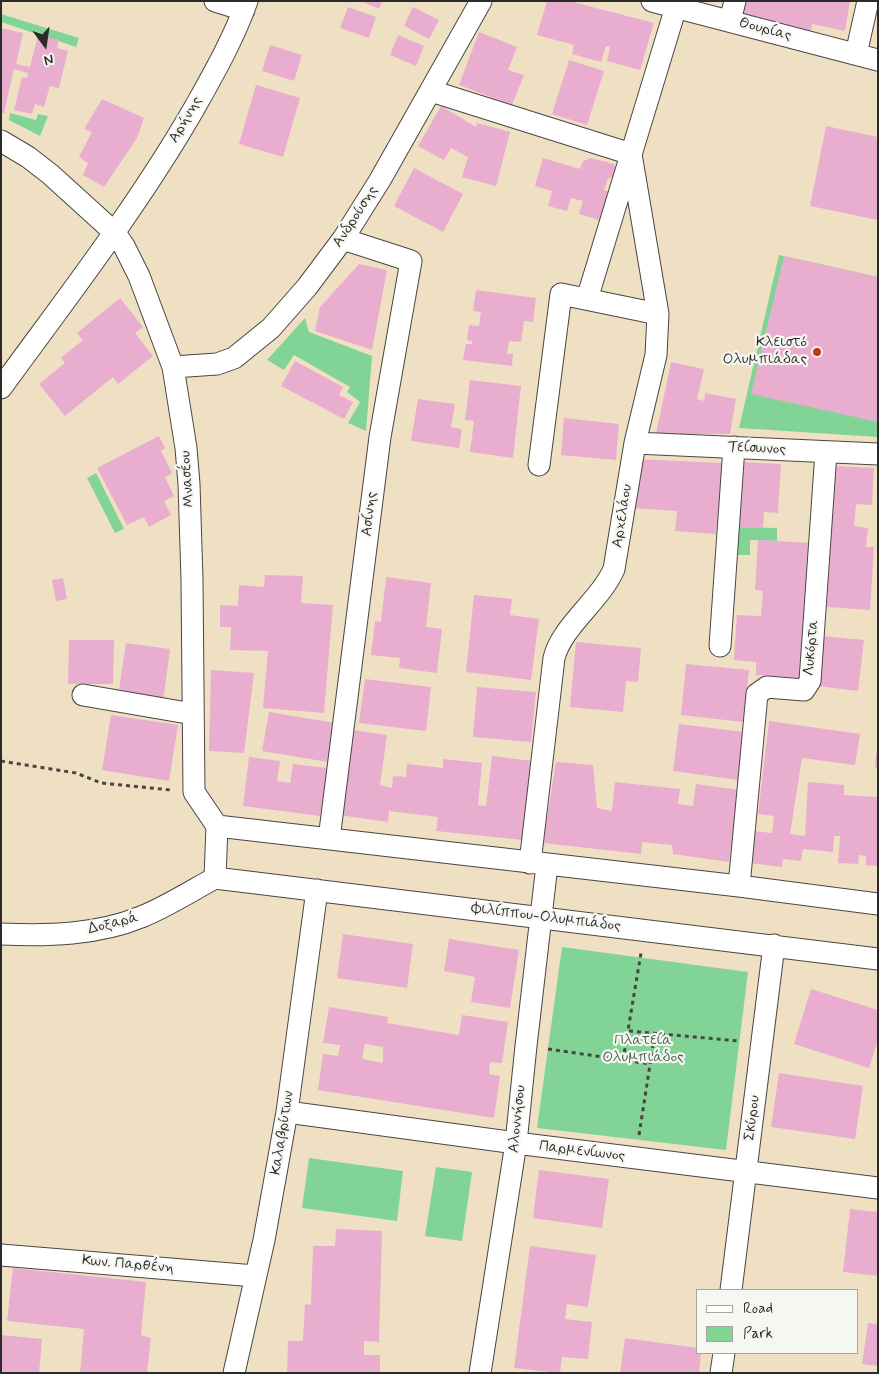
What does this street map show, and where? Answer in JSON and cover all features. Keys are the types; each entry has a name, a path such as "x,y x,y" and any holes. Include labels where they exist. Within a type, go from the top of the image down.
{"street":[{"path":"215,1 245,6"},
{"name":"Ανδρούσης","path":"173,367 217,364 240,355 271,328 307,288 343,239 380,180 481,1"},
{"name":"Θουρίας","path":"652,1 676,7 732,11 878,60"},
{"path":"856,54 868,1"},
{"name":"Αρήνης","path":"1,388 114,233 180,131 220,60 245,6"},
{"path":"587,299 676,7"},
{"path":"431,90 631,154"},
{"name":"Μνασέου","path":"1,141 28,157 50,174 114,233 124,246 139,276 173,367 185,440 189,484 192,561 194,792"},
{"name":"Αρχελάου","path":"539,864 555,653 562,638 602,590 614,569 635,443 656,355 658,314 631,154"},
{"name":"Ασίνης","path":"328,839 380,437 411,261 343,239"},
{"path":"538,466 562,294 658,314"},
{"name":"Τείσωνος","path":"635,443 878,454"},
{"path":"720,646 734,447"},
{"name":"Λυκόρτα","path":"739,886 756,694 767,687 804,690 810,681 826,452"},
{"path":"83,695 193,714"},
{"path":"194,792 217,826 215,878"},
{"path":"217,826 739,886 878,904"},
{"name":"Αλοννήσου","path":"480,1373 516,1143 540,918 539,864"},
{"name":"Φιλίππου-Ολυμπιάδος","path":"215,878 878,959"},
{"name":"Δοξαρά","path":"1,934 37,935 72,933 123,923 150,914 215,878"},
{"name":"Καλαβρύτων","path":"234,1373 264,1240 287,1112 316,890"},
{"name":"Σκύρου","path":"731,1289 774,946"},
{"name":"Παρμενίωνος","path":"287,1112 516,1143 878,1188"},
{"name":"Κων. Παρθένη","path":"1,1255 255,1276"},
{"path":"721,1373 724,1354"}],"path":[{"path":"1,761 76,773 101,783 194,792"},
{"path":"623,1060 645,930"},
{"path":"629,1031 762,1043"},
{"path":"635,1158 655,1033"},
{"path":"526,1046 651,1064"}],"green space":[{"path":"1,14 79,38 76,47 1,22"},
{"path":"10,113 36,120 38,114 48,116 40,136 9,120"},
{"name":"Κλειστό Ολυμπιάδας","path":"779,255 878,277 878,437 739,428"},
{"path":"305,318 309,332 372,356 366,431 348,423 360,402 347,392 350,387 294,355 284,370 267,360"},
{"path":"96,473 124,529 115,533 87,478"},
{"path":"738,527 777,528 777,541 750,540 750,555 737,555"},
{"name":"Πλατεία Ολυμπιάδος","path":"562,947 748,972 726,1150 537,1128"},
{"path":"309,1158 403,1171 397,1221 302,1208"},
{"path":"436,1167 472,1172 462,1241 425,1236"}],"building":[{"path":"361,1 382,1 379,9"},
{"path":"547,1 569,1 654,23 640,70 607,61 610,47 606,46 601,62 572,54 574,45 537,35"},
{"path":"744,1 850,1 845,31 812,24 811,31 741,14"},
{"path":"348,7 376,17 369,38 340,28"},
{"path":"413,7 439,20 429,39 404,26"},
{"path":"1,28 23,33 16,64 30,67 38,35 59,40 57,48 68,51 59,88 50,86 44,107 35,104 32,114 14,110 22,77 27,78 28,73 14,69 4,113 1,113"},
{"path":"479,32 517,47 508,70 524,75 512,105 459,85"},
{"path":"398,35 424,46 416,66 390,55"},
{"path":"270,45 302,55 294,81 262,71"},
{"path":"569,60 604,71 587,125 552,114"},
{"path":"256,85 300,98 283,157 239,144"},
{"path":"102,99 144,118 137,138 104,187 83,175 88,163 79,157 92,132 84,129"},
{"path":"441,106 476,127 477,123 510,132 496,186 462,177 468,157 451,148 444,160 418,146"},
{"path":"826,126 878,137 878,220 810,206"},
{"path":"543,158 580,169 583,161 591,158 614,164 617,175 608,179 604,190 610,192 602,221 579,214 583,201 571,198 567,211 548,206 552,191 535,186"},
{"path":"414,168 463,194 443,232 394,206"},
{"name":"Κλειστό Ολυμπιάδας","path":"784,256 878,277 878,422 751,394"},
{"path":"359,264 387,270 372,350 315,331 320,307"},
{"path":"476,290 536,298 533,322 524,321 521,342 509,341 507,354 513,354 512,366 463,360 466,344 472,344 472,341 467,340 469,325 479,326 481,312 473,311"},
{"path":"120,298 143,327 135,333 153,356 118,384 113,377 65,416 39,384 65,363 61,358 83,340 77,333"},
{"path":"295,361 343,387 339,395 353,402 344,419 281,386"},
{"path":"671,362 704,369 697,399 704,401 705,393 736,399 730,434 656,434"},
{"path":"470,380 521,386 513,458 470,452 474,421 465,420"},
{"path":"418,399 455,404 451,427 462,429 459,448 411,441"},
{"path":"564,418 619,424 616,460 561,455"},
{"path":"159,436 165,448 161,451 172,473 165,477 174,496 164,501 171,515 149,527 144,517 127,525 97,468"},
{"path":"636,459 724,463 722,513 718,513 716,534 675,531 677,511 633,508"},
{"path":"741,462 781,464 778,513 764,512 763,528 738,527"},
{"path":"834,466 874,468 872,505 856,504 854,526 868,528 866,547 874,547 870,610 827,607"},
{"path":"758,540 810,543 801,678 756,675 756,662 734,660 737,615 761,616 763,591 755,590"},
{"path":"265,575 303,576 301,603 333,605 324,713 263,708 268,651 230,650 231,627 220,627 220,605 238,606 239,585 264,587"},
{"path":"386,577 431,583 426,627 442,629 437,673 399,668 400,658 371,655 375,621 381,622"},
{"path":"63,578 67,599 56,601 52,580"},
{"path":"474,595 512,599 510,615 539,619 531,680 466,672"},
{"path":"822,636 864,640 858,691 817,686"},
{"path":"69,640 114,640 113,684 68,684"},
{"path":"576,642 641,648 638,682 626,681 623,712 570,707"},
{"path":"126,643 170,649 163,703 118,697"},
{"path":"686,664 749,670 743,722 681,715"},
{"path":"211,670 254,673 244,753 209,751"},
{"path":"365,679 431,687 426,731 359,723"},
{"path":"477,687 536,692 531,742 473,737"},
{"path":"269,712 335,723 328,762 262,751"},
{"path":"111,715 178,725 169,781 102,770"},
{"path":"769,721 860,734 855,765 802,758 790,834 805,836 808,782 844,785 844,795 878,797 878,866 866,865 866,856 859,855 858,864 838,863 840,836 834,836 833,852 803,849 801,861 783,859 782,867 750,863 754,831 772,833 774,816 758,814"},
{"path":"679,724 744,732 738,780 673,771"},
{"path":"352,730 387,735 380,785 392,788 393,776 406,777 407,764 443,768 443,759 482,763 478,805 486,806 492,756 532,761 523,840 436,831 438,817 389,811 388,822 339,815"},
{"path":"876,753 878,753 878,768 875,768"},
{"path":"249,757 280,761 277,781 290,783 293,764 327,768 320,816 243,806"},
{"path":"556,762 593,765 597,808 612,811 615,782 680,789 678,804 693,806 696,784 739,790 729,862 673,854 672,845 642,842 641,854 543,843"},
{"path":"343,934 413,944 407,988 337,978"},
{"path":"449,939 519,950 510,1008 471,1002 475,977 444,971"},
{"path":"811,989 878,1010 878,1040 869,1068 794,1044"},
{"path":"329,1007 388,1017 387,1023 459,1035 462,1015 508,1022 502,1063 490,1062 489,1074 500,1076 494,1118 318,1090 323,1054 338,1056 340,1045 323,1043","holes":["365,1044 383,1047 383,1063 362,1059"]},
{"path":"779,1073 863,1086 855,1139 771,1127"},
{"path":"539,1170 609,1179 602,1228 533,1218"},
{"path":"850,1209 878,1212 878,1276 843,1272"},
{"path":"336,1229 382,1231 379,1342 364,1341 364,1355 380,1355 380,1373 287,1373 288,1341 303,1341 305,1304 311,1305 313,1246 335,1246"},
{"path":"530,1246 596,1255 588,1307 567,1304 565,1319 592,1322 588,1359 562,1357 560,1373 514,1368"},
{"path":"13,1268 146,1282 141,1335 151,1338 147,1373 80,1373 84,1329 7,1321"},
{"path":"868,1323 878,1324 878,1366 862,1364"},
{"path":"1,1335 42,1339 39,1373 1,1373"},
{"path":"625,1338 696,1348 696,1354 701,1354 699,1373 620,1373"}],"place":[{"name":"Κλειστό Ολυμπιάδας","path":"817,352"}]}
